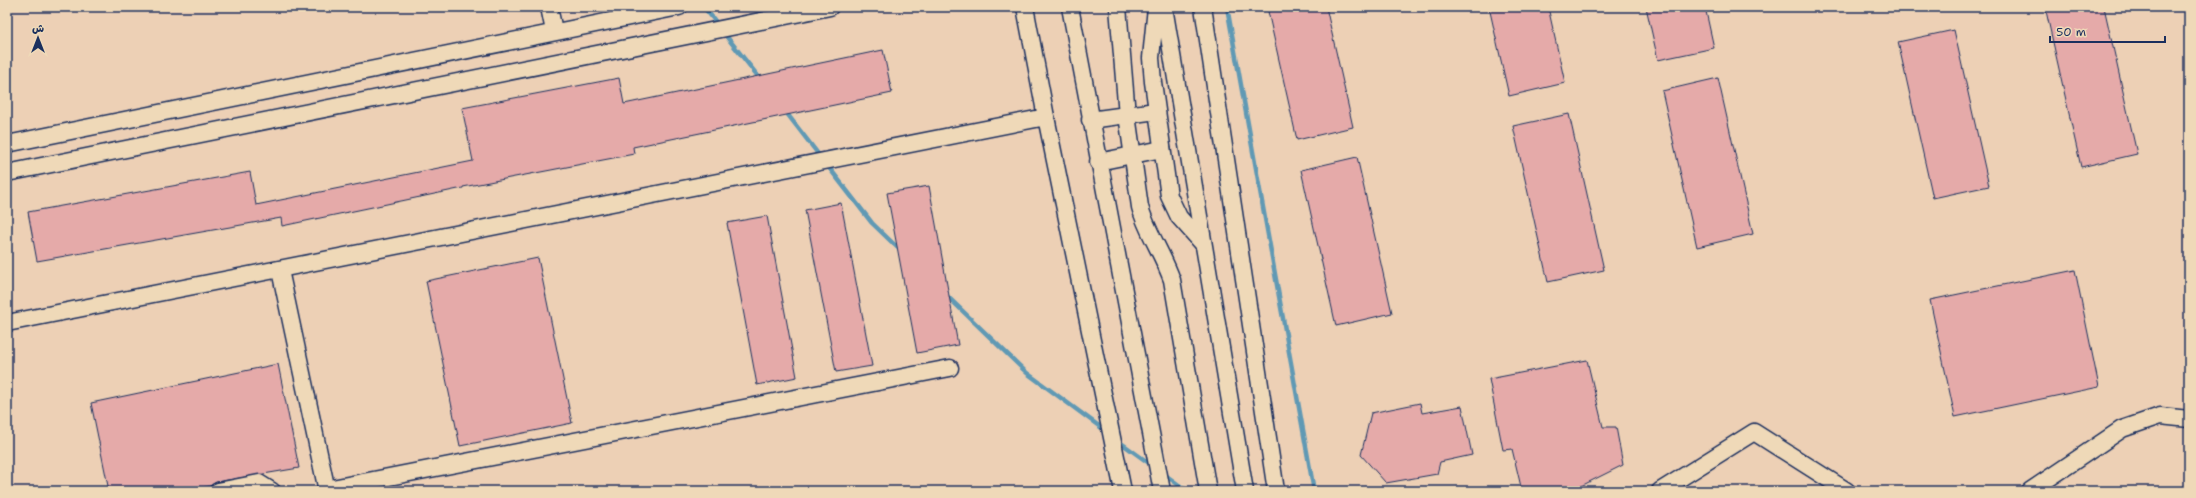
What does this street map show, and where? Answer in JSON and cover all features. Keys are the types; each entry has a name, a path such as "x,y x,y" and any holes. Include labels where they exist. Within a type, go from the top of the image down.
{"street":[{"path":"549,7 554,31"},
{"path":"7,144 554,31 679,7"},
{"path":"7,173 830,7"},
{"path":"1025,7 1122,491"},
{"path":"1070,7 1090,120 1162,491"},
{"path":"1118,7 1127,115 1140,207 1143,220 1165,260 1172,280 1208,491"},
{"path":"1156,7 1151,58 1156,110 1168,196 1178,217 1203,244"},
{"path":"1164,7 1245,491"},
{"path":"1203,7 1276,491"},
{"path":"1090,120 1156,110"},
{"path":"7,323 1046,117"},
{"path":"1098,162 1162,149"},
{"path":"280,270 327,490 950,368"},
{"path":"2030,491 2122,429 2160,416 2189,419"},
{"path":"1660,491 1754,432 1847,491"},
{"path":"218,491 259,483 272,491"}],"building":[{"path":"1267,7 1326,7 1353,127 1297,140"},
{"path":"1489,7 1548,7 1565,83 1509,96"},
{"path":"1646,7 1705,7 1714,48 1658,60"},
{"path":"2063,7 2104,7 2137,154 2081,167 2046,11"},
{"path":"1954,30 1989,186 1933,198 1898,42"},
{"path":"883,50 892,93 633,147 634,154 463,187 282,226 281,218 37,261 28,212 250,172 256,205 473,161 462,108 619,78 624,104"},
{"path":"1718,78 1753,234 1697,247 1662,91"},
{"path":"1569,114 1604,270 1548,282 1513,126"},
{"path":"1357,157 1392,313 1336,326 1301,170"},
{"path":"929,186 958,345 917,353 887,193"},
{"path":"841,203 872,366 836,372 805,210"},
{"path":"767,216 797,377 757,385 727,223"},
{"path":"538,258 572,423 460,446 426,281"},
{"path":"2075,270 2099,387 1955,417 1930,300"},
{"path":"1587,360 1603,427 1616,427 1623,465 1571,491 1522,491 1512,449 1503,450 1489,379"},
{"path":"278,364 299,468 216,482 210,486 187,491 109,491 91,403"},
{"path":"1420,403 1422,413 1462,406 1472,455 1440,462 1437,474 1386,483 1361,455 1371,413"}],"waterway":[{"path":"704,7 719,26"},
{"path":"1227,7 1314,491"},
{"path":"723,32 761,80"},
{"path":"785,111 822,159"},
{"path":"827,165 872,223 901,251"},
{"path":"945,294 1027,373 1107,432"},
{"path":"1117,440 1153,466"},
{"path":"1164,474 1187,491"}]}
